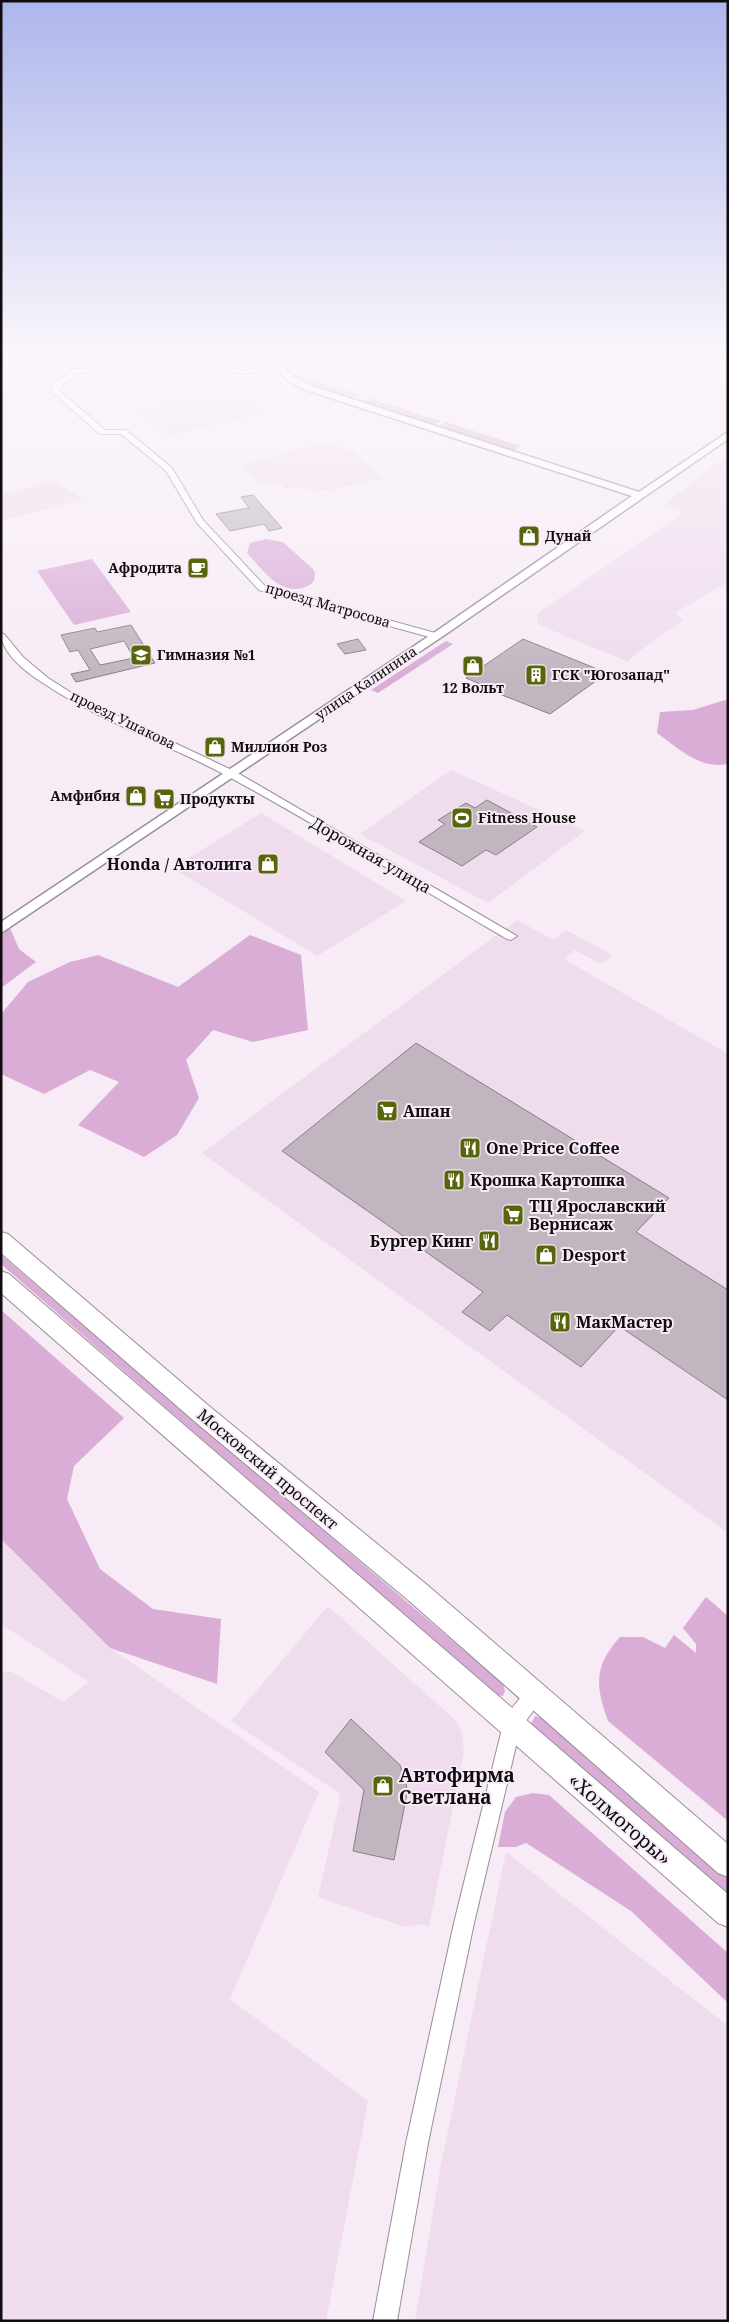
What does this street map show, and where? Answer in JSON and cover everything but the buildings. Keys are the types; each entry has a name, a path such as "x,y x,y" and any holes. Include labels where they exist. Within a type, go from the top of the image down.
{"highway":[{"name":"Московский проспект","path":"1,1240 201,1413 417,1592 535,1696"},
{"name":"Московский проспект","path":"1,1280 512,1725"},
{"path":"535,1696 728,1863"},
{"name":"«Холмогоры»","path":"512,1725 728,1914"}],"main road":[{"path":"541,463 641,496"},
{"name":"улица Калинина","path":"1,929 436,636 687,463"}],"street":[{"name":"проезд Матросова","path":"161,463 169,470 200,521 262,588 436,636"},
{"name":"проезд Ушакова","path":"1,636 8,647 31,670 79,702 231,773"},
{"name":"Дорожная улица","path":"231,773 511,936"},
{"path":"385,2321 417,2143 460,1942 512,1725 535,1696"}],"shaded area":[{"path":"249,463 366,463 382,479 329,490 284,488 279,483 261,483 240,466"},
{"path":"716,463 728,463 728,582 675,613 683,620 636,654 628,662 537,624 538,613 684,512 665,504"},
{"path":"53,480 84,499 4,520 1,517 1,495"},
{"path":"266,539 283,542 314,570 314,581 308,586 298,589 289,588 281,585 266,574 247,553 250,543"},
{"path":"92,559 131,612 74,625 37,571"},
{"path":"446,641 453,644 378,693 371,690"},
{"path":"725,700 728,701 728,764 708,764 699,761 681,751 657,733 660,712 693,710"},
{"path":"451,770 585,831 488,903 360,834"},
{"path":"261,813 406,901 317,956 173,868"},
{"path":"517,920 553,940 566,930 612,955 601,964 575,950 564,959 728,1054 728,1533 202,1153"},
{"path":"10,928 19,949 36,962 1,988 1,934"},
{"path":"250,935 301,955 308,1030 253,1042 213,1030 186,1060 199,1098 177,1135 144,1157 78,1125 119,1082 90,1070 44,1094 1,1074 1,1014 28,982 70,962 98,955 178,987"},
{"path":"1,1255 503,1684 505,1691 503,1696 495,1695 1,1264"},
{"path":"1,1310 124,1418 74,1466 67,1499 100,1569 153,1609 221,1619 217,1684 110,1648 1,1539"},
{"path":"1,1539 110,1648 319,1792 230,1999 368,2101 326,2321 1,2321 1,1672 12,1672 63,1702 89,1682 1,1624"},
{"path":"706,1597 728,1616 728,1821 608,1721 599,1686 599,1676 605,1657 620,1637 643,1637 665,1648 674,1635 696,1653 696,1644 683,1628"},
{"path":"328,1606 454,1719 462,1732 464,1752 429,1926 423,1924 405,1927 318,1897 340,1800 339,1793 231,1721"},
{"path":"535,1716 542,1718 728,1876 728,1896 531,1724"},
{"path":"533,1793 549,1795 728,1953 728,2003 631,1911 526,1843 516,1847 498,1847 505,1812 516,1797"},
{"path":"506,1852 728,2026 728,2321 415,2321 440,2169"}],"place":[{"name":"Дунай","path":"529,536"},
{"name":"Афродита","path":"198,568"},
{"name":"Гимназия №1","path":"141,655"},
{"name":"12 Вольт","path":"473,666"},
{"name":"ГСК \"Югозапад\"","path":"536,675"},
{"name":"Миллион Роз","path":"215,747"},
{"name":"Амфибия","path":"136,796"},
{"name":"Продукты","path":"164,799"},
{"name":"Fitness House","path":"462,818"},
{"name":"Honda / Автолига","path":"268,864"},
{"name":"Ашан","path":"387,1111"},
{"name":"One Price Coffee","path":"470,1148"},
{"name":"Крошка Картошка","path":"454,1180"},
{"name":"ТЦ Ярославский Вернисаж","path":"513,1215"},
{"name":"Бургер Кинг","path":"489,1241"},
{"name":"Desport","path":"546,1255"},
{"name":"МакМастер","path":"560,1322"},
{"name":"Автофирма Светлана","path":"383,1786"}]}
